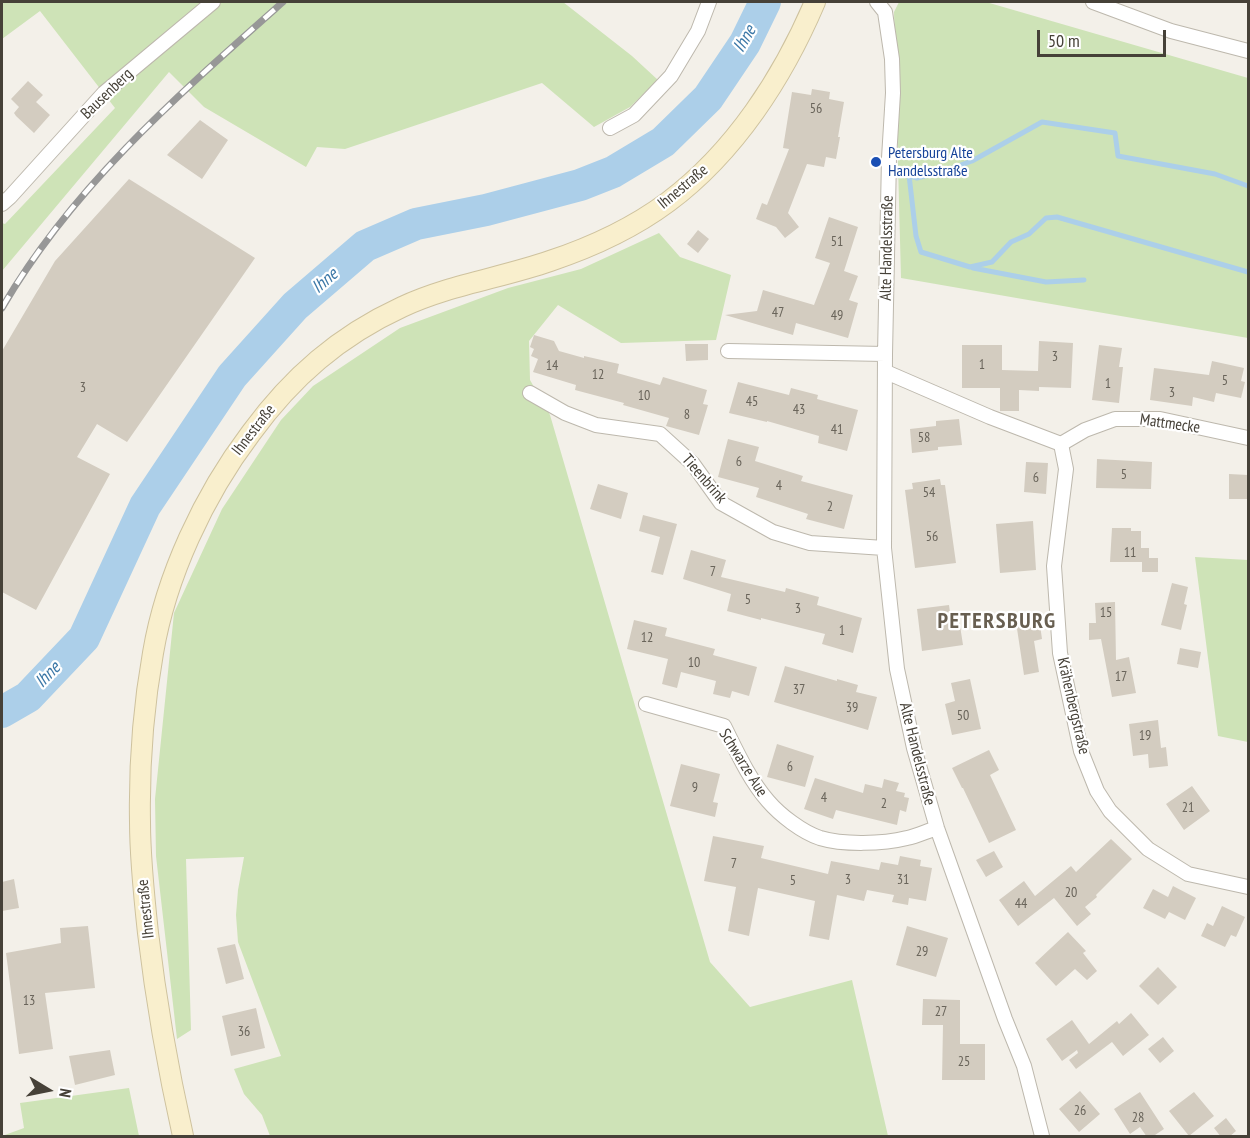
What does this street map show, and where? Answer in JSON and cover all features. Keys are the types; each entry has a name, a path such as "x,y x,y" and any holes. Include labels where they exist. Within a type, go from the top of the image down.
{"main road":[{"name":"Ihnestraße","path":"183,1137 162,1034 143,890 140,825 141,766 153,651 166,600 182,555 204,505 230,460 294,381 333,347 369,323 405,305 447,290 547,262 589,247 627,228 668,203 729,144 759,105 782,67 815,2"}],"street":[{"name":"Bausenberg","path":"6,200 104,93 213,2"},
{"path":"610,128 634,115 671,76 698,31 709,2"},
{"name":"Alte Handelsstraße","path":"877,2 885,12 892,59 893,93 889,158 885,354 884,548 897,669 914,748 937,828 1023,1066 1042,1137"},
{"path":"1093,2 1171,31 1248,51"},
{"path":"728,351 885,354"},
{"path":"886,372 990,417 1062,444"},
{"name":"Tieenbrink","path":"531,393 565,413 596,425 660,434 693,464 721,503 773,532 810,543 884,548"},
{"name":"Mattmecke","path":"1062,444 1085,430 1115,419 1160,419 1248,438"},
{"name":"Krähenbergstraße","path":"1062,444 1066,470 1054,566 1060,653 1081,752 1097,791 1110,811 1148,849 1188,874 1248,887"},
{"name":"Schwarze Aue","path":"646,704 724,726 744,767 768,802 793,824 820,838 876,843 908,838 937,828"}],"green space":[{"path":"2,2 563,2 632,56 658,80 630,107 594,127 542,83 345,149 317,147 306,167 204,107 169,72 2,271 2,223 5,224 115,108 40,11 2,39"},
{"path":"899,2 986,2 1248,78 1248,338 901,278 894,12"},
{"path":"659,233 680,257 731,275 716,340 621,343 558,305 529,341 530,380 550,415 710,962 750,1007 852,980 888,1136 270,1136 262,1115 244,1094 234,1069 281,1056 238,942 236,915 244,857 186,859 191,1030 177,1039 156,856 155,799 174,613 222,509 281,420 313,386 400,328 508,288 581,269"},
{"path":"1195,557 1248,560 1248,742 1218,736"},
{"path":"129,1088 139,1136 2,1136 24,1128 20,1103"}],"building":[{"path":"28,81 43,95 36,102 50,115 34,133 16,116 14,113 19,107 11,99"},
{"path":"812,89 830,92 829,99 844,102 838,137 840,137 836,159 826,157 824,167 807,164 788,213 799,227 785,238 776,227 756,219 762,203 767,205 789,149 783,148 792,92 811,95"},
{"path":"200,120 228,140 202,179 167,155"},
{"path":"129,179 255,258 127,442 97,424 77,457 110,474 36,610 2,592 2,351 55,261"},
{"path":"829,217 858,227 844,271 858,276 849,300 858,303 848,338 796,323 793,335 725,315 757,311 763,290 814,305 830,263 815,258"},
{"path":"698,230 709,239 698,253 687,244"},
{"path":"534,335 554,341 559,351 619,364 617,373 660,385 663,377 707,390 703,404 708,405 699,435 666,426 669,418 575,390 576,385 533,372 538,359 531,356 534,349 530,347"},
{"path":"1039,341 1073,343 1071,388 1039,387 1039,391 1019,390 1019,411 1000,411 1000,388 962,388 962,345 1002,345 1002,370 1038,371"},
{"path":"685,344 708,344 708,360 686,361"},
{"path":"1099,345 1122,348 1119,367 1123,367 1119,403 1092,400"},
{"path":"1212,361 1244,368 1241,381 1245,382 1241,398 1216,393 1214,402 1193,397 1192,406 1150,400 1154,368 1209,375"},
{"path":"738,382 789,395 791,388 818,395 817,399 858,410 847,451 818,443 819,436 729,413"},
{"path":"959,419 962,445 938,447 938,450 912,453 910,429 936,426 936,421"},
{"path":"728,439 759,447 755,461 803,476 801,481 853,495 844,529 806,519 808,514 756,497 759,488 718,477"},
{"path":"1097,459 1152,462 1151,489 1096,488"},
{"path":"1026,462 1048,463 1046,494 1024,492"},
{"path":"1229,474 1248,475 1248,499 1229,499"},
{"path":"940,479 941,485 945,485 956,563 915,568 905,490 913,489 912,483"},
{"path":"598,484 628,493 621,519 590,509"},
{"path":"643,515 677,524 663,575 651,572 660,537 639,531"},
{"path":"1033,521 1036,570 1000,573 996,524"},
{"path":"1112,528 1131,528 1131,531 1141,531 1141,548 1149,548 1149,558 1158,558 1158,572 1142,572 1142,562 1110,562"},
{"path":"691,550 726,560 721,577 785,592 786,588 819,597 817,605 862,618 853,653 822,644 825,634 727,611 731,594 683,579"},
{"path":"1172,583 1188,587 1184,604 1187,605 1181,630 1161,625"},
{"path":"1115,602 1116,660 1129,657 1136,693 1112,697 1101,639 1089,640 1089,623 1096,623 1095,603"},
{"path":"949,605 951,620 959,619 963,645 922,651 917,609"},
{"path":"1039,618 1042,639 1034,641 1039,672 1024,675 1016,622"},
{"path":"634,620 667,628 665,636 715,649 713,655 757,667 749,696 732,691 730,698 713,694 716,681 681,672 677,688 662,684 668,659 627,649"},
{"path":"1180,648 1201,652 1198,668 1177,664"},
{"path":"785,666 858,685 856,692 877,697 868,730 774,702"},
{"path":"970,679 981,729 952,735 945,704 955,701 951,683"},
{"path":"1158,720 1161,748 1166,747 1168,766 1149,768 1148,754 1133,756 1129,724"},
{"path":"777,744 814,756 805,787 767,777"},
{"path":"989,750 999,770 990,775 1016,830 989,843 952,768"},
{"path":"681,764 720,774 713,802 718,803 715,817 670,806"},
{"path":"815,778 863,793 865,784 882,788 884,779 899,783 896,791 905,793 904,797 909,798 906,812 900,810 897,825 836,810 833,819 804,809"},
{"path":"1192,786 1210,811 1184,830 1166,804"},
{"path":"713,836 764,846 761,858 828,874 831,861 879,870 881,862 898,865 900,856 921,860 920,866 932,868 926,901 909,898 908,905 892,902 894,895 867,890 864,901 837,895 829,940 809,936 815,901 758,888 749,936 728,931 736,887 704,881"},
{"path":"1111,839 1132,859 1085,907 1091,914 1077,926 1054,898 1018,926 999,900 1024,881 1035,896 1071,866 1076,872"},
{"path":"994,851 1003,867 986,877 976,860"},
{"path":"14,879 19,908 2,911 2,882"},
{"path":"1173,886 1196,898 1185,920 1169,912 1165,919 1143,908 1153,889 1168,897"},
{"path":"1222,906 1245,917 1236,937 1231,935 1225,947 1201,936 1207,923 1213,926"},
{"path":"88,926 95,988 45,993 53,1049 19,1054 6,953 61,943 60,928"},
{"path":"907,926 948,938 936,977 896,965"},
{"path":"1068,932 1086,951 1083,953 1097,971 1087,980 1075,969 1056,986 1035,963"},
{"path":"235,944 244,979 226,984 217,948"},
{"path":"1158,967 1177,987 1158,1005 1139,986"},
{"path":"923,999 960,1000 960,1044 985,1044 985,1080 942,1080 943,1025 922,1025"},
{"path":"256,1008 265,1048 231,1056 222,1016"},
{"path":"1131,1013 1149,1035 1123,1056 1112,1042 1076,1069 1069,1060 1078,1053 1077,1050 1062,1061 1046,1039 1072,1020 1089,1044 1117,1021 1119,1024"},
{"path":"1163,1037 1174,1051 1160,1063 1148,1049"},
{"path":"110,1050 115,1075 75,1085 69,1056"},
{"path":"1080,1091 1100,1114 1079,1132 1059,1109"},
{"path":"1140,1092 1164,1129 1152,1137 1147,1137 1140,1127 1130,1134 1114,1109"},
{"path":"1194,1092 1214,1116 1189,1136 1169,1111"},
{"path":"1226,1118 1236,1131 1229,1137 1221,1137 1214,1128"}],"waterway":[{"name":"Ihne","path":"2,712 28,697 84,638 145,506 232,376 295,306 365,246 416,224 486,210 580,185 613,172 663,142 708,98 745,43 765,2"},
{"path":"904,174 917,178 972,161 1042,122 1115,133 1118,156 1215,174 1248,186"},
{"path":"909,175 916,236 921,252 970,267 992,262 1011,242 1029,234 1046,218 1057,217 1248,272"},
{"path":"973,268 1046,282 1084,280"}],"railway":[{"path":"2,308 30,264 94,182 167,107 283,2"}],"place":[{"name":"Petersburg Alte Handelsstraße","path":"876,162"}],"district":[{"name":"PETERSBURG","path":"997,622"}]}
